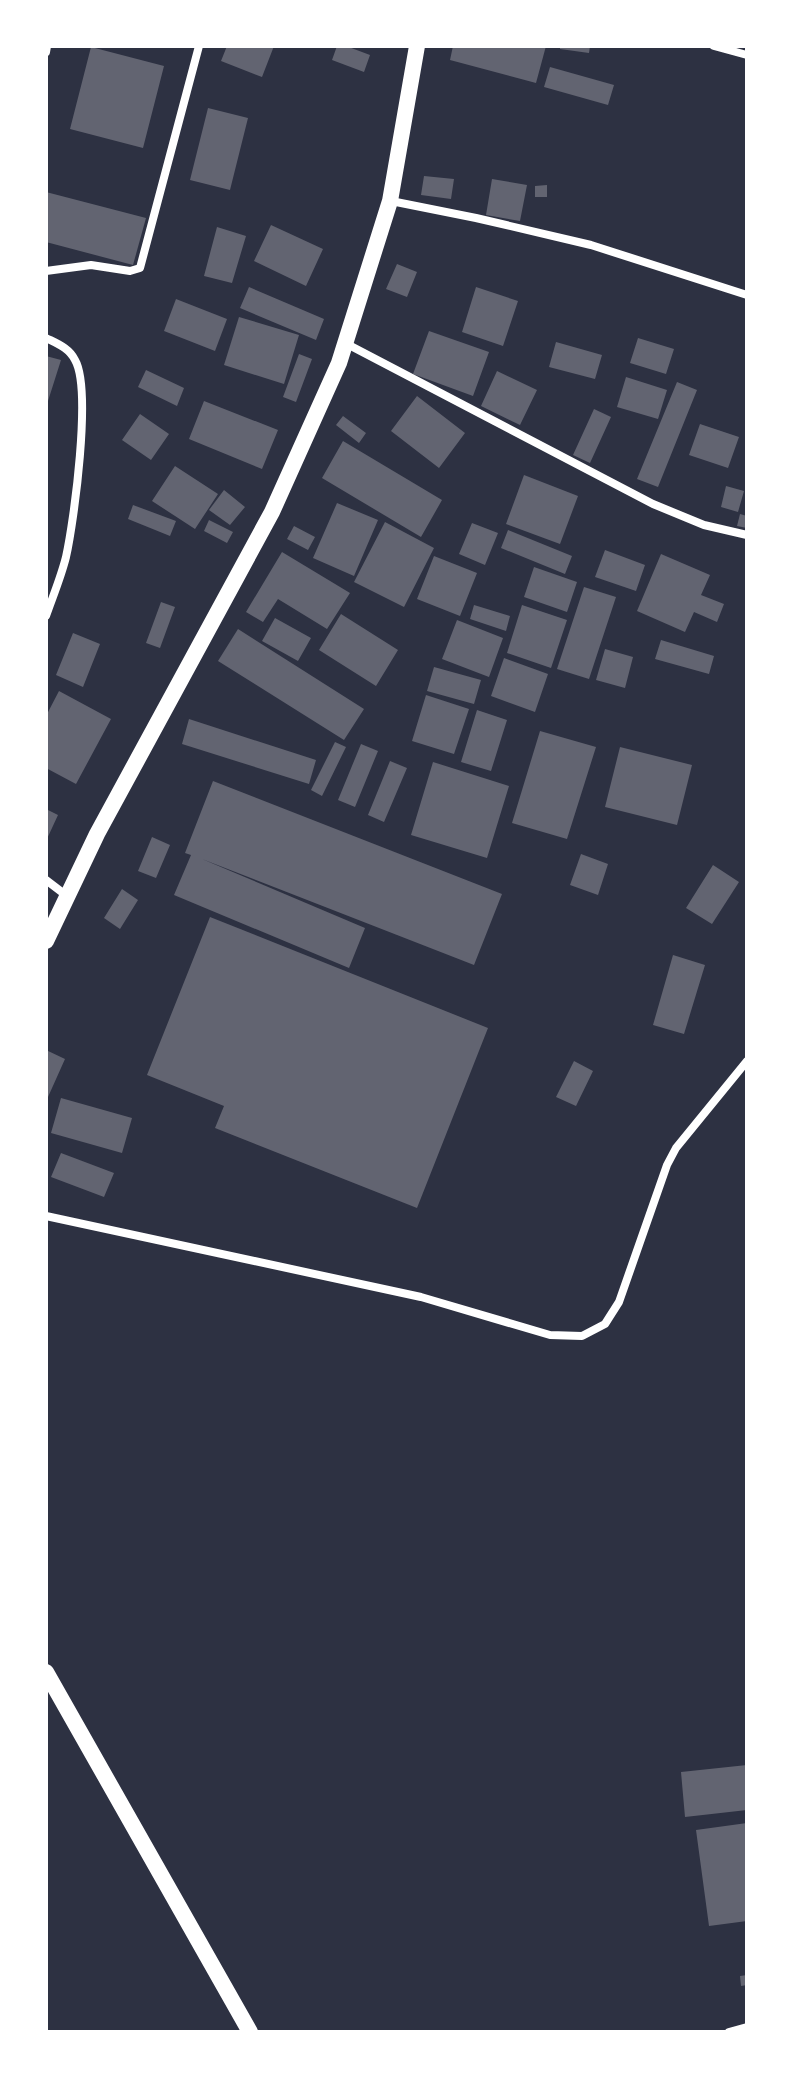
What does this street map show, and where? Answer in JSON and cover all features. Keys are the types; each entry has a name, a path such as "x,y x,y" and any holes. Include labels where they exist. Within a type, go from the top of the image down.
{"main road":[{"path":"46,941 97,834 272,512 339,363 390,201 417,46"},
{"path":"46,1672 250,2032"}],"street":[{"path":"46,52 47,46"},
{"path":"46,271 91,265 130,271 140,268 199,46"},
{"path":"714,46 747,55"},
{"path":"390,201 591,245 747,295"},
{"path":"46,338 66,347 76,361 82,380 80,466 66,558 46,616"},
{"path":"345,343 653,504 704,525 747,535"},
{"path":"46,880 68,896"},
{"path":"46,1216 421,1297 550,1335 582,1336 605,1324 619,1302 667,1165 676,1148 747,1061"},
{"path":"729,2032 747,2027"}],"building":[{"path":"227,46 274,46 262,77 221,61"},
{"path":"337,46 370,55 364,72 332,60"},
{"path":"453,46 546,46 536,83 450,60"},
{"path":"560,46 590,46 589,53 560,49"},
{"path":"91,47 164,66 143,148 70,129"},
{"path":"550,67 614,85 608,105 544,87"},
{"path":"208,108 248,118 230,190 190,180"},
{"path":"424,176 454,179 451,199 421,195"},
{"path":"492,179 527,185 520,221 486,215"},
{"path":"547,185 547,197 535,197 535,186"},
{"path":"46,192 146,218 133,265 46,242"},
{"path":"271,225 323,249 306,286 254,261"},
{"path":"217,227 246,236 232,283 204,276"},
{"path":"397,264 417,272 407,297 386,289"},
{"path":"249,287 324,319 316,340 240,308"},
{"path":"476,287 518,301 503,346 462,332"},
{"path":"176,299 227,319 215,351 164,331"},
{"path":"239,317 299,335 284,384 224,365"},
{"path":"429,331 489,352 473,396 413,374"},
{"path":"638,338 674,349 666,374 630,363"},
{"path":"556,342 602,355 595,379 549,367"},
{"path":"299,354 312,359 296,402 283,397"},
{"path":"46,356 61,360 48,401 46,400"},
{"path":"146,370 184,388 177,406 138,387"},
{"path":"497,371 537,390 520,425 481,406"},
{"path":"626,377 667,390 658,419 617,407"},
{"path":"677,382 697,390 658,487 637,479"},
{"path":"417,396 465,433 439,468 391,431"},
{"path":"204,401 278,430 262,469 189,439"},
{"path":"594,409 611,417 590,463 573,455"},
{"path":"140,414 169,434 151,460 122,440"},
{"path":"343,416 366,433 359,443 336,425"},
{"path":"700,424 739,437 728,468 689,455"},
{"path":"343,441 442,500 421,537 322,478"},
{"path":"175,466 218,494 195,529 152,501"},
{"path":"524,475 578,496 560,544 506,524"},
{"path":"726,486 744,491 738,512 721,507"},
{"path":"224,490 245,507 230,525 209,510"},
{"path":"337,503 378,520 354,576 313,558"},
{"path":"133,505 176,521 170,536 128,519"},
{"path":"740,514 747,516 747,528 737,526"},
{"path":"209,520 233,532 227,543 204,531"},
{"path":"385,522 434,548 404,607 354,582"},
{"path":"472,523 498,533 485,565 459,554"},
{"path":"294,526 315,537 308,550 287,539"},
{"path":"508,530 572,556 565,574 501,548"},
{"path":"605,550 645,565 636,591 595,577"},
{"path":"282,552 350,593 327,629 278,599 263,622 246,612"},
{"path":"661,554 710,575 701,595 724,604 717,622 694,612 685,632 637,611"},
{"path":"434,556 477,573 460,616 417,599"},
{"path":"534,567 577,582 567,612 524,597"},
{"path":"584,587 616,597 589,679 557,669"},
{"path":"161,602 175,607 160,648 146,643"},
{"path":"474,605 510,616 506,631 470,619"},
{"path":"522,605 567,620 551,668 507,653"},
{"path":"341,614 398,650 376,686 319,650"},
{"path":"275,618 311,638 298,661 262,641"},
{"path":"457,620 503,638 489,677 442,659"},
{"path":"238,629 364,709 344,740 218,661"},
{"path":"73,633 100,644 83,687 56,675"},
{"path":"661,640 714,656 709,674 655,659"},
{"path":"605,649 633,657 625,688 596,680"},
{"path":"504,658 548,674 535,712 491,696"},
{"path":"434,667 481,680 474,704 427,691"},
{"path":"59,691 111,719 76,784 46,768 46,716"},
{"path":"426,695 469,709 454,754 412,741"},
{"path":"477,710 507,720 491,771 461,762"},
{"path":"189,719 316,760 309,784 182,744"},
{"path":"540,731 596,747 567,839 512,823"},
{"path":"335,742 346,747 322,796 311,790"},
{"path":"361,744 378,751 355,807 338,800"},
{"path":"620,747 692,765 677,825 605,807"},
{"path":"390,761 407,768 384,822 368,815"},
{"path":"433,762 509,786 487,858 411,835"},
{"path":"213,781 502,894 474,965 202,859 365,928 349,968 174,895 191,855 185,853"},
{"path":"46,809 58,815 46,841"},
{"path":"152,837 170,845 156,878 138,871"},
{"path":"581,854 608,864 598,895 570,885"},
{"path":"713,865 739,882 712,924 686,908"},
{"path":"122,889 138,900 120,929 104,918"},
{"path":"210,917 488,1028 417,1208 215,1128 224,1106 147,1075"},
{"path":"673,955 705,965 684,1034 653,1025"},
{"path":"46,1050 65,1059 48,1097 46,1096"},
{"path":"574,1061 593,1071 576,1106 556,1097"},
{"path":"61,1098 132,1118 122,1153 51,1133"},
{"path":"61,1153 114,1173 104,1197 51,1177"},
{"path":"747,1765 747,1810 685,1817 681,1772"},
{"path":"747,1823 747,1921 709,1926 696,1830"},
{"path":"747,1975 747,1985 741,1986 740,1976"}]}
